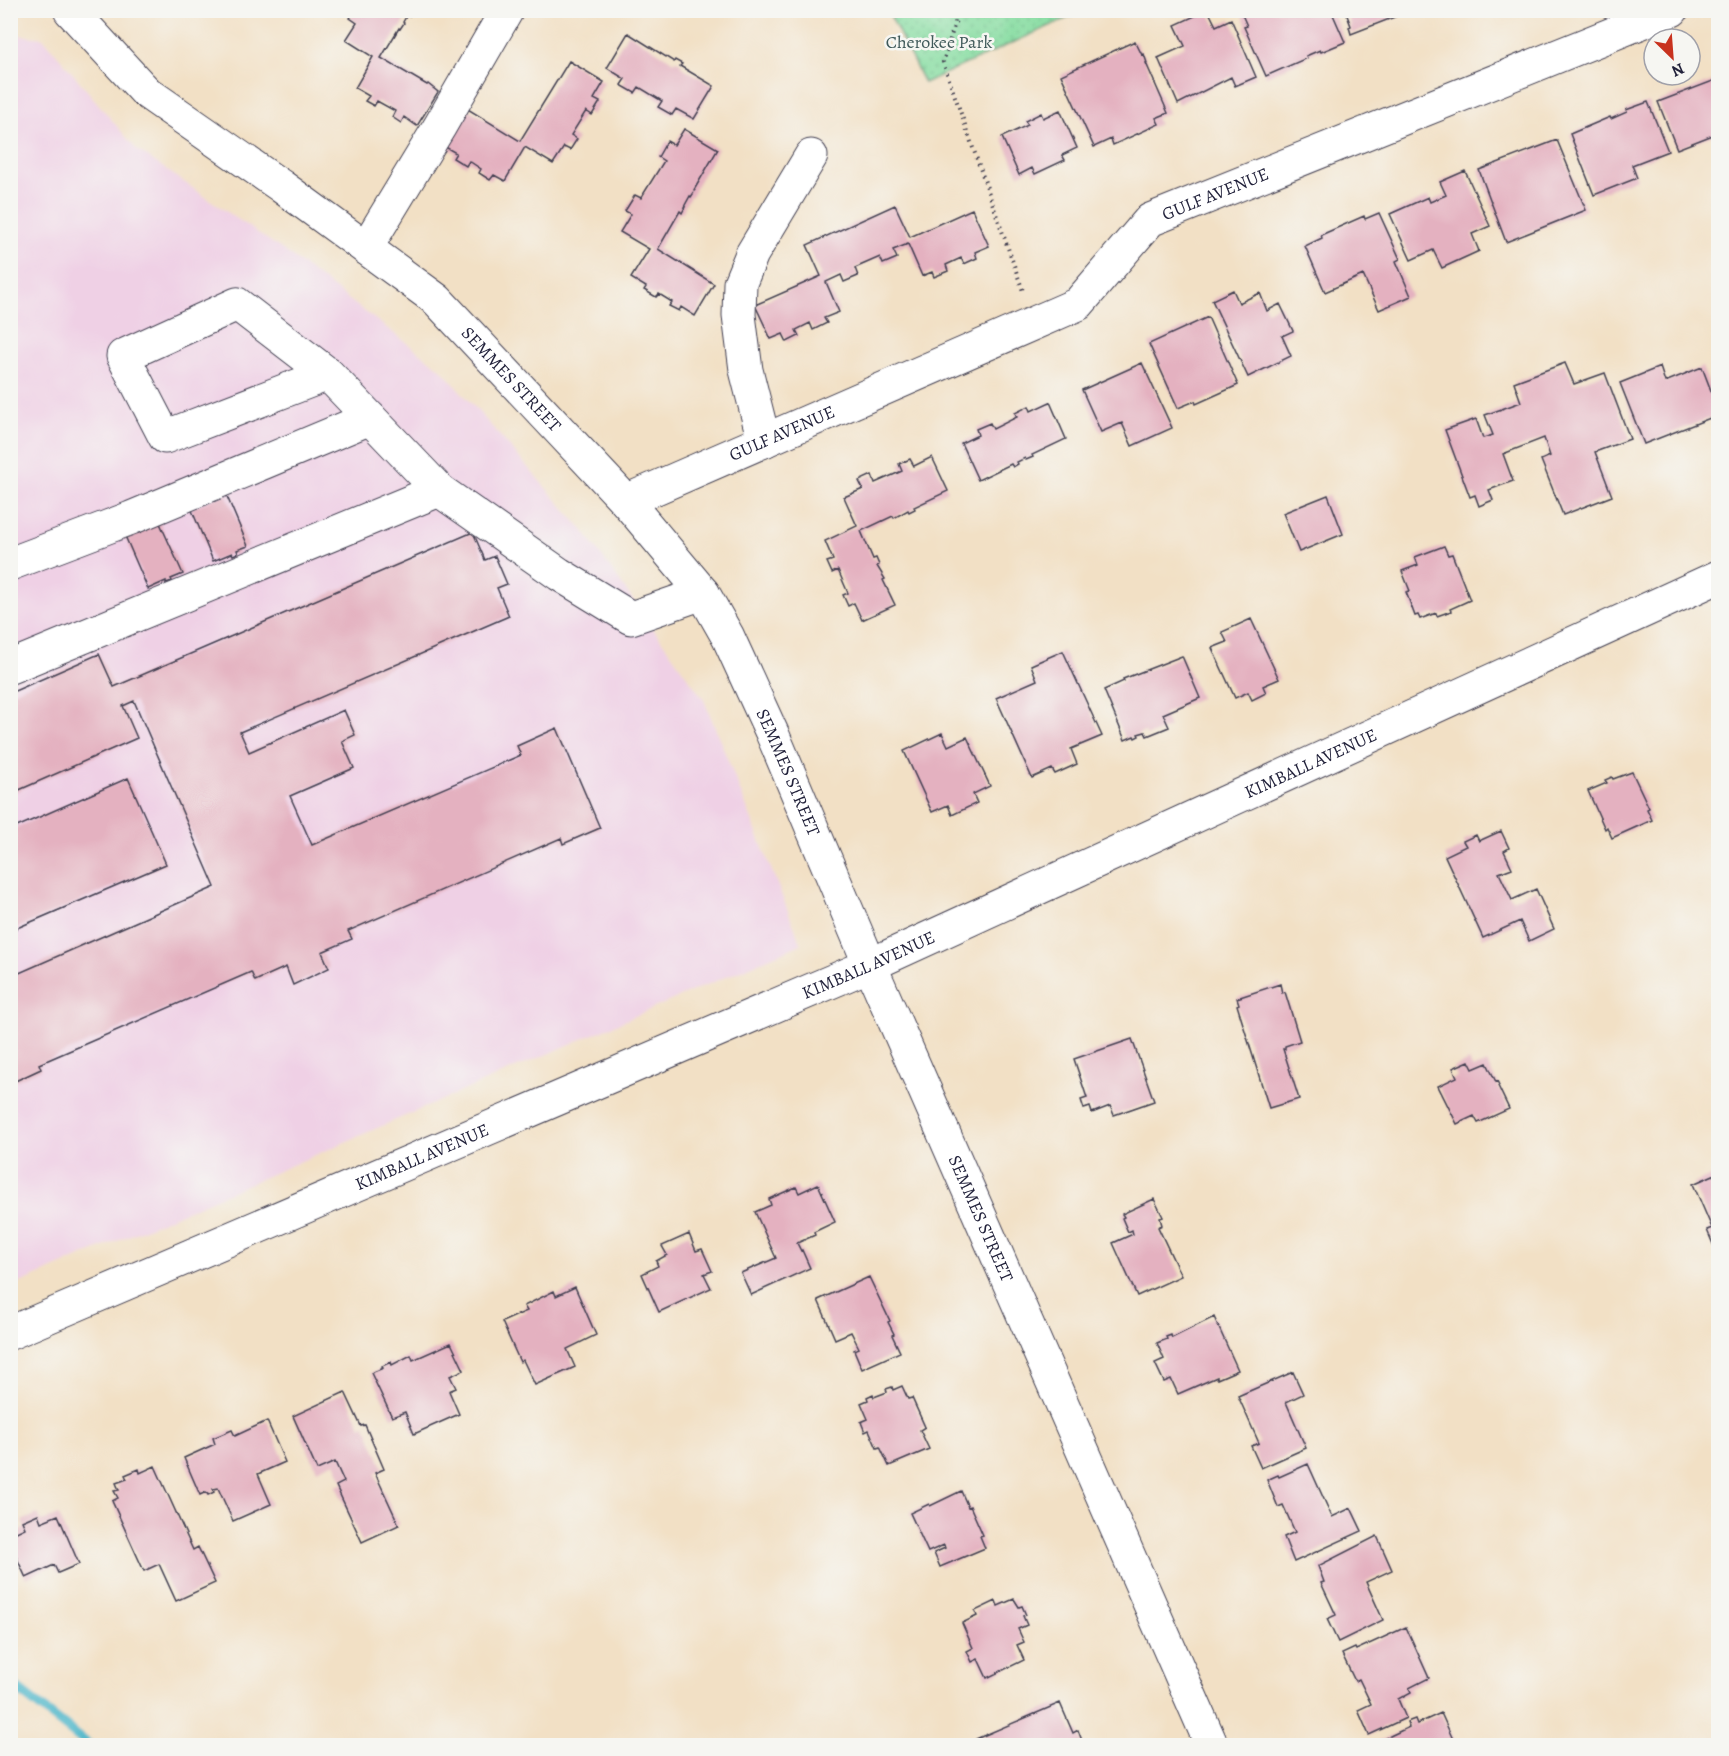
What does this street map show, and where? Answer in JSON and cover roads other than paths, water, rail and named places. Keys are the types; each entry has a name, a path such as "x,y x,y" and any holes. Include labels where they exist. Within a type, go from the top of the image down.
{"main road":[{"name":"SEMMES STREET","path":"70,10 146,92 281,186 437,300 626,501 703,593 728,638 772,733 870,965 1212,1746"},
{"path":"366,248 507,10"},
{"name":"GULF AVENUE","path":"626,501 1077,304 1150,220 1672,10"},
{"path":"764,441 746,370 739,315 740,284 752,254 811,156"},
{"path":"328,374 165,436 123,356 237,304 328,374 439,490 559,574 630,618 703,593"},
{"path":"10,564 131,518 370,418"},
{"path":"10,667 439,490"},
{"name":"KIMBALL AVENUE","path":"10,1333 870,965 1719,578"}],"waterway":[{"path":"10,1683 90,1746"}],"park label":[{"name":"Cherokee Park","path":"939,42"}]}
